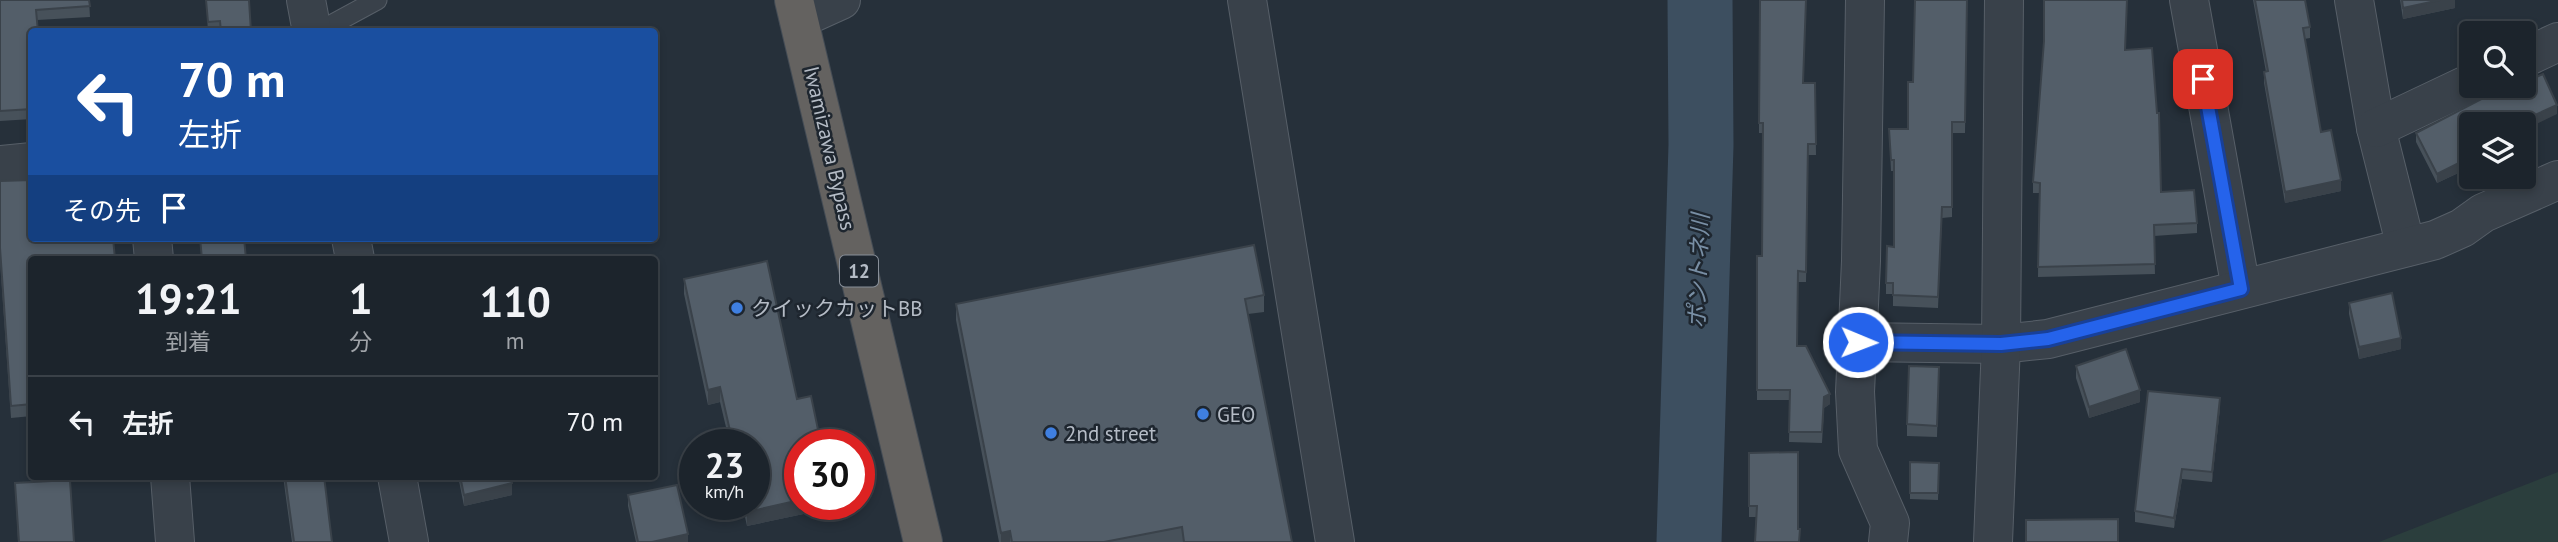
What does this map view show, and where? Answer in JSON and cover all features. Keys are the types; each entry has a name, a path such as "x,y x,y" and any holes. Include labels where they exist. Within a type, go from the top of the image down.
{"highway":[{"name":"Iwamizawa Bypass","path":"797,9 923,542"}],"street":[{"path":"306,0 311,28"},
{"path":"797,9 841,0"},
{"path":"1247,0 1335,542"},
{"path":"1865,0 1855,392 1858,450 1890,523 1888,542"},
{"path":"1993,542 2001,344 2004,0"},
{"path":"2189,0 2241,289"},
{"path":"2354,0 2376,128 2406,247"},
{"path":"2536,52 2558,42"},
{"path":"2376,128 2459,89"},
{"path":"0,165 28,162"},
{"path":"1858,342 2001,344 2048,339 2435,240 2462,228 2483,213 2558,180"},
{"path":"170,480 175,542"},
{"path":"398,480 410,542"}],"lane":[{"path":"325,28 377,0"}],"green space":[{"path":"2558,472 2558,542 2379,542"}],"building":[{"path":"0,0 89,0 90,6 36,10 38,28 28,28 28,109 0,111"},
{"path":"206,0 249,0 251,28 221,28 220,21 208,22"},
{"path":"1760,0 1806,0 1803,83 1815,83 1816,144 1808,144 1806,272 1798,271 1797,346 1806,346 1830,394 1824,397 1822,432 1789,432 1790,390 1757,390 1757,256 1762,256"},
{"path":"1915,0 1967,0 1965,122 1952,122 1952,207 1942,207 1938,297 1893,295 1893,283 1886,283 1887,246 1894,247 1894,160 1891,160 1889,129 1908,129 1908,82 1913,82"},
{"path":"2044,0 2127,0 2125,50 2152,48 2159,113 2161,192 2194,190 2197,223 2154,225 2155,264 2038,267 2040,183 2033,182 2044,41"},
{"path":"2255,0 2305,0 2310,27 2303,28 2321,132 2331,130 2341,180 2285,192 2264,72 2268,71"},
{"path":"2402,0 2440,0 2403,8"},
{"path":"2543,74 2557,105 2536,114 2536,112 2459,112 2459,163 2437,174 2416,133 2483,98 2536,98 2536,77"},
{"path":"28,180 28,242 113,242 115,256 28,256 28,404 11,406 0,248 0,181"},
{"path":"200,242 244,242 246,256 202,256"},
{"path":"1254,245 1264,295 1245,299 1292,542 1184,542 1182,527 1104,542 1012,542 1010,531 1001,533 956,304"},
{"path":"767,261 797,399 811,396 818,429 784,429 784,504 770,507 770,429 730,429 720,387 708,390 684,279"},
{"path":"2392,293 2401,338 2359,347 2349,303"},
{"path":"2126,349 2140,390 2089,407 2076,366"},
{"path":"1909,366 1939,367 1937,426 1907,424"},
{"path":"2148,391 2220,398 2212,472 2182,469 2174,518 2135,511"},
{"path":"1798,452 1799,542 1755,542 1757,506 1749,506 1749,453"},
{"path":"1910,462 1939,463 1938,493 1910,493"},
{"path":"70,480 74,542 19,542 15,483"},
{"path":"286,480 324,480 332,542 294,542"},
{"path":"461,480 512,480 512,483 464,495"},
{"path":"677,485 679,520 685,520 688,534 652,542 638,542 628,495"},
{"path":"2118,519 2118,542 2026,542 2026,520"}],"waterway":[{"name":"ポントネ川","path":"1689,542 1701,145 1700,0"}],"place":[{"name":"クイックカットBB","path":"737,308"},
{"name":"GEO","path":"1203,414"},
{"name":"2nd street","path":"1051,433"}],"route":[{"path":"1858,342 2001,344 2048,339 2241,289 2203,79"}]}
